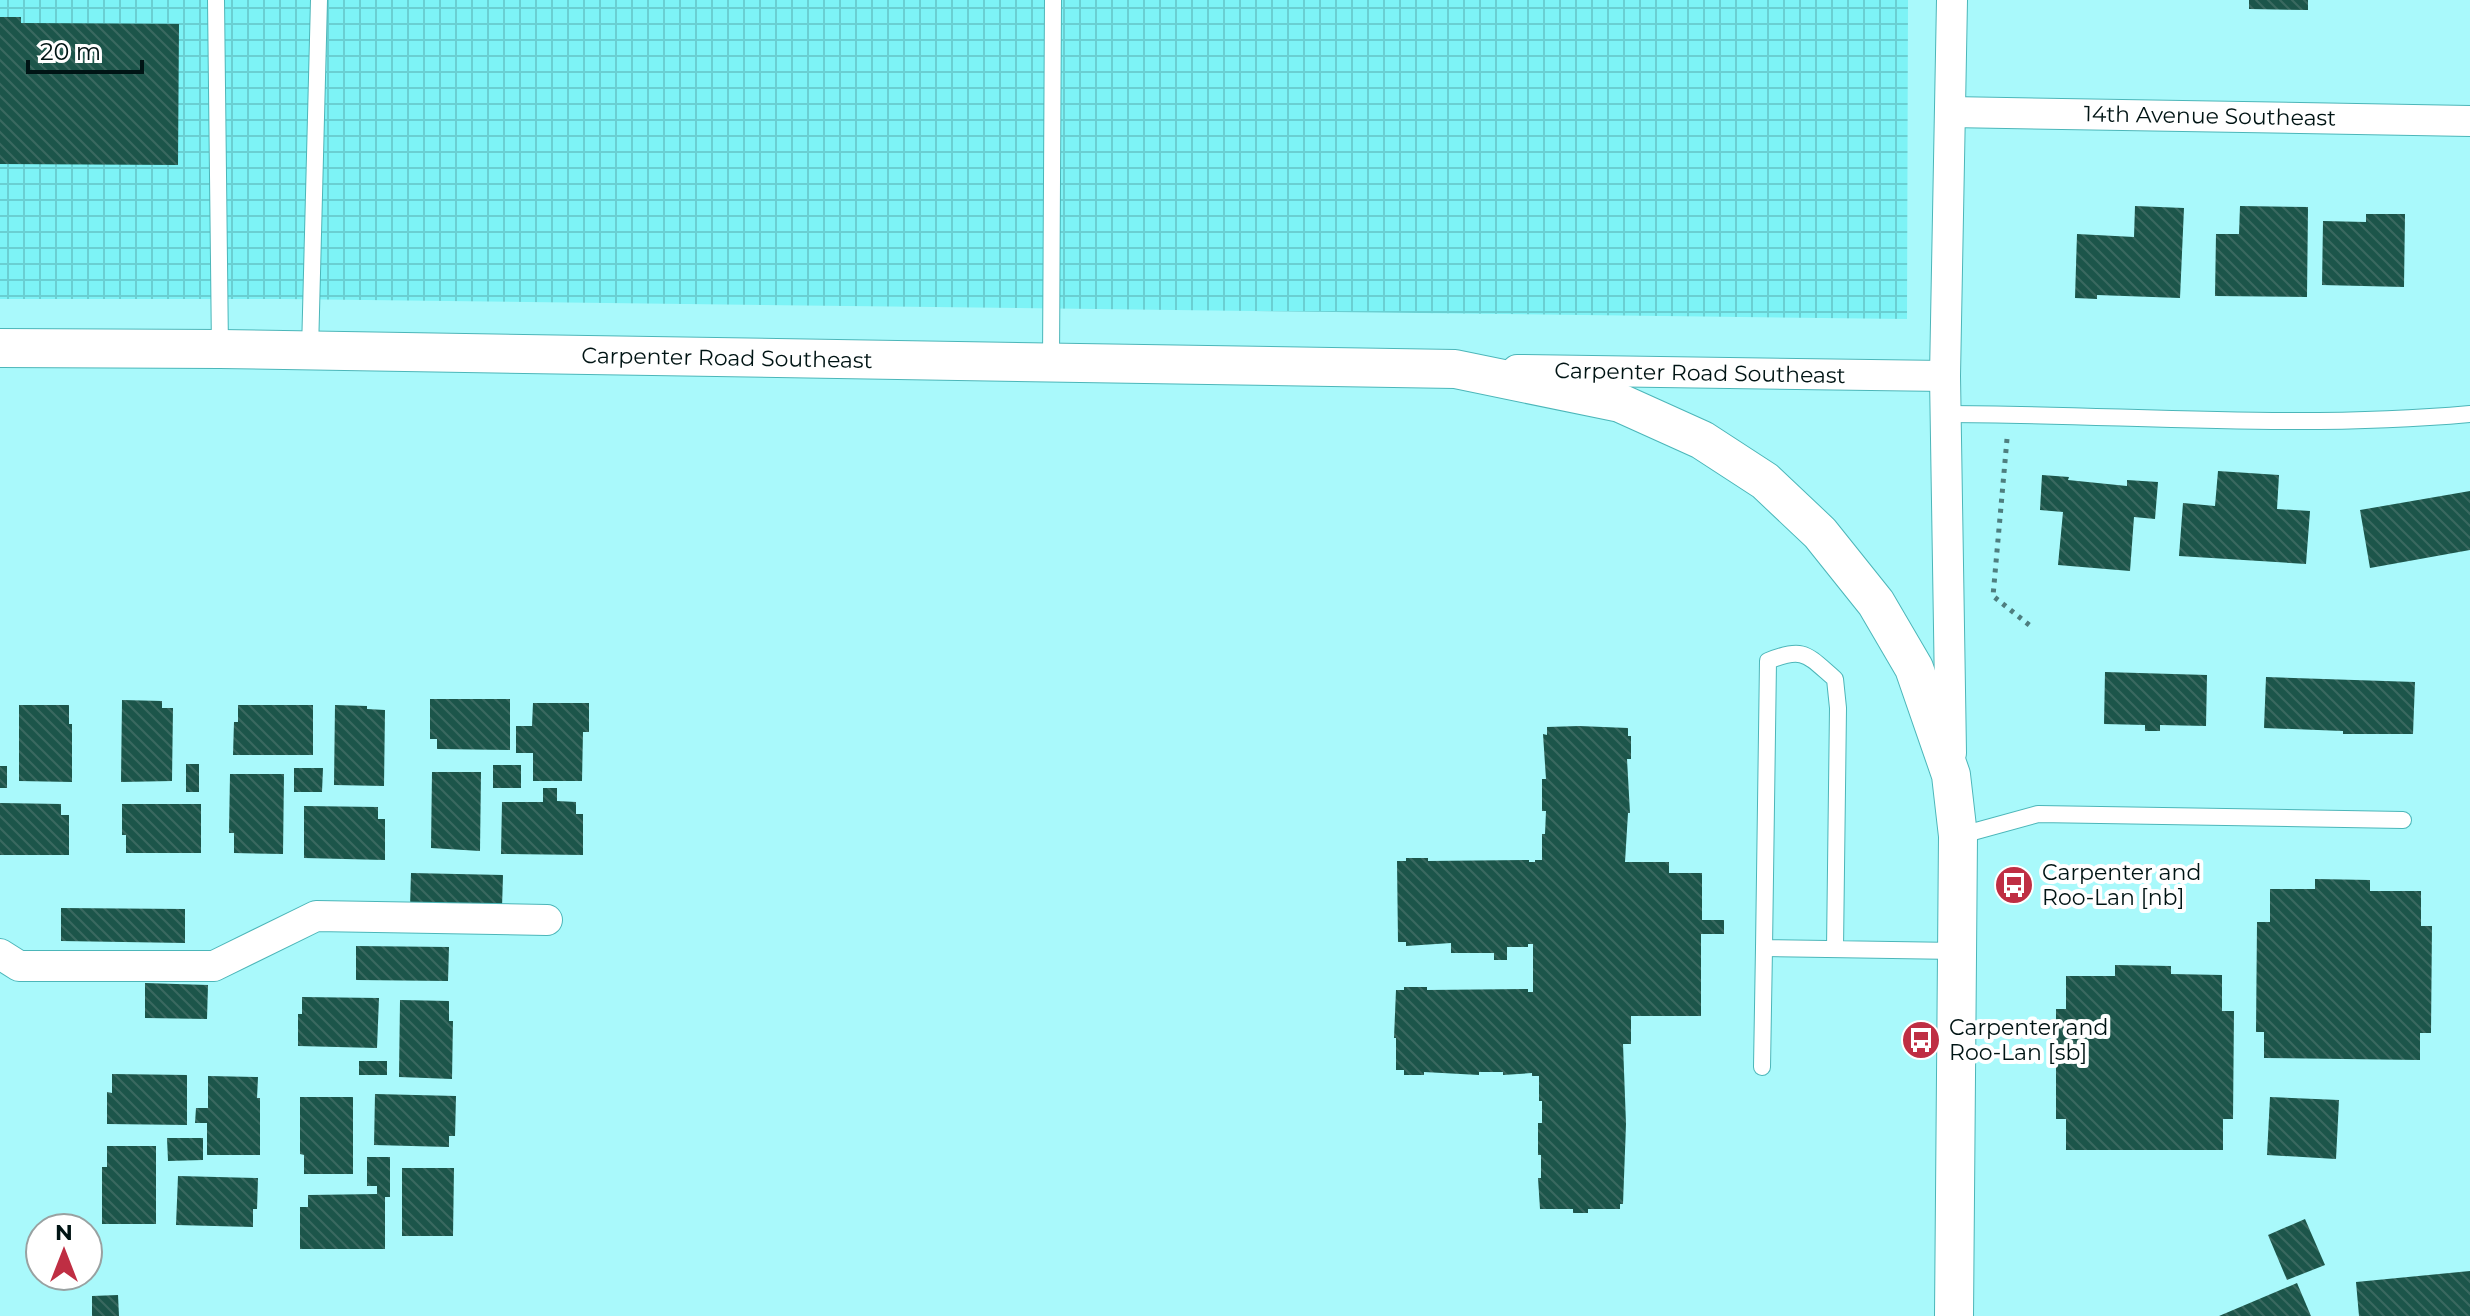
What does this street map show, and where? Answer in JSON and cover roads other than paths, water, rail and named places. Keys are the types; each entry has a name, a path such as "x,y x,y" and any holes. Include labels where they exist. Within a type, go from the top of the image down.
{"street":[{"name":"Carpenter Road Southeast","path":"1952,0 1945,414 1951,775 1958,836 1954,1316"},
{"name":"14th Avenue Southeast","path":"1950,112 2470,121"},
{"name":"Carpenter Road Southeast","path":"0,348 1945,376"},
{"name":"Carpenter Road Southeast","path":"1455,369 1620,403 1702,440 1765,481 1820,533 1876,603 1914,668 1951,775"},
{"path":"0,954 19,966 214,966 316,916 547,920"}],"lane":[{"path":"216,0 220,349"},
{"path":"310,351 319,0"},
{"path":"1051,364 1053,0"},
{"path":"1945,414 2240,422 2391,421 2470,414"},
{"path":"1762,1067 1768,661 1792,651 1809,657 1835,679 1838,708 1835,949"},
{"path":"1958,836 2038,814 2403,820"},
{"path":"1764,948 1957,951"}],"place":[{"name":"Carpenter and Roo-Lan [nb]","path":"2014,885"},
{"name":"Carpenter and Roo-Lan [sb]","path":"1921,1040"}]}
